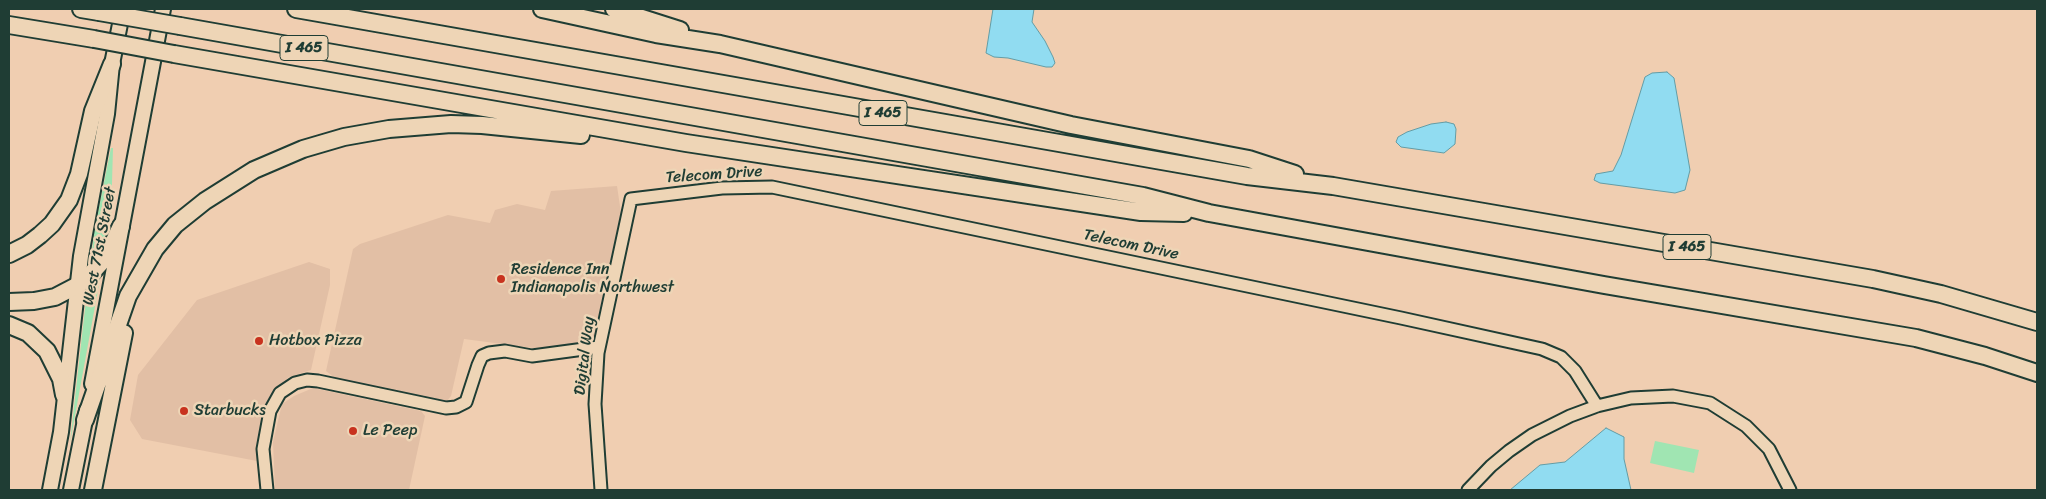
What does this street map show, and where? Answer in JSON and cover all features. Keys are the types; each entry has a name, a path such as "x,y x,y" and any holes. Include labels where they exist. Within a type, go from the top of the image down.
{"highway":[{"name":"I 465","path":"81,9 1143,196 1209,214 1916,338 1986,356 2037,373"},
{"name":"I 465","path":"296,9 1247,176 1333,186 1873,279 1950,296 2037,322"},
{"path":"542,9 656,34 720,44 1071,125 1249,159 1333,186"},
{"path":"614,9 720,44"},
{"path":"9,25 686,144 1140,212 1209,214"},
{"path":"9,254 27,245 40,235 52,224 69,200 79,174 93,111 112,64"},
{"path":"85,420 121,312 134,284 167,234 205,201 254,170 284,155 373,131 451,124 510,127 622,140 686,144"},
{"path":"93,490 121,343 134,303 161,256 205,201"},
{"path":"9,302 34,301 55,297 78,285 107,256 122,226"},
{"path":"9,325 28,333 47,351 61,379 64,395"}],"main road":[{"name":"West 71st Street","path":"50,490 61,432 64,395 91,195 107,114 112,64 123,9"},
{"name":"West 71st Street","path":"71,490 162,9"}],"street":[{"name":"Telecom Drive","path":"631,199 722,188 772,187 1401,318 1542,349 1561,357 1575,371 1597,406"},
{"name":"Digital Way","path":"601,490 595,404 599,347 631,199"},
{"path":"267,490 264,449 270,411 280,393 292,384 307,380 318,381 446,408 456,407 466,402 482,356 505,351 532,356 599,347"},
{"path":"1468,490 1492,466 1532,435 1570,416 1597,406 1637,397 1673,396 1710,403 1746,426 1769,449 1790,490"}],"shaded area":[{"path":"617,186 621,213 594,336 585,341 541,349 464,339 451,396 446,402 335,378 326,371 353,249 360,244 448,215 490,223 495,210 517,204 545,210 551,191"},
{"path":"309,262 330,269 330,285 311,370 289,377 276,388 263,417 257,461 142,439 130,420 138,375 197,300"},
{"path":"313,388 421,411 425,416 409,490 275,490 273,442 282,404 294,396"}],"green space":[{"path":"111,148 113,148 111,218 104,243 91,262 94,232"},
{"path":"100,276 70,443 87,291 88,287"},
{"path":"1655,441 1699,450 1694,473 1650,463"}],"water":[{"path":"993,9 1034,9 1032,22 1053,57 1055,63 1052,67 994,57 986,53"},
{"path":"1667,72 1674,78 1690,170 1685,190 1675,193 1600,183 1594,180 1596,174 1613,171 1621,155 1645,77 1652,73"},
{"path":"1446,122 1454,124 1456,129 1455,144 1444,153 1401,147 1396,142 1398,137 1407,132 1431,124"},
{"path":"1606,428 1624,437 1624,459 1631,490 1510,490 1540,465 1565,462"}],"place":[{"name":"Residence Inn Indianapolis Northwest","path":"501,279"},
{"name":"Hotbox Pizza","path":"259,341"},
{"name":"Starbucks","path":"184,411"},
{"name":"Le Peep","path":"353,431"}]}
